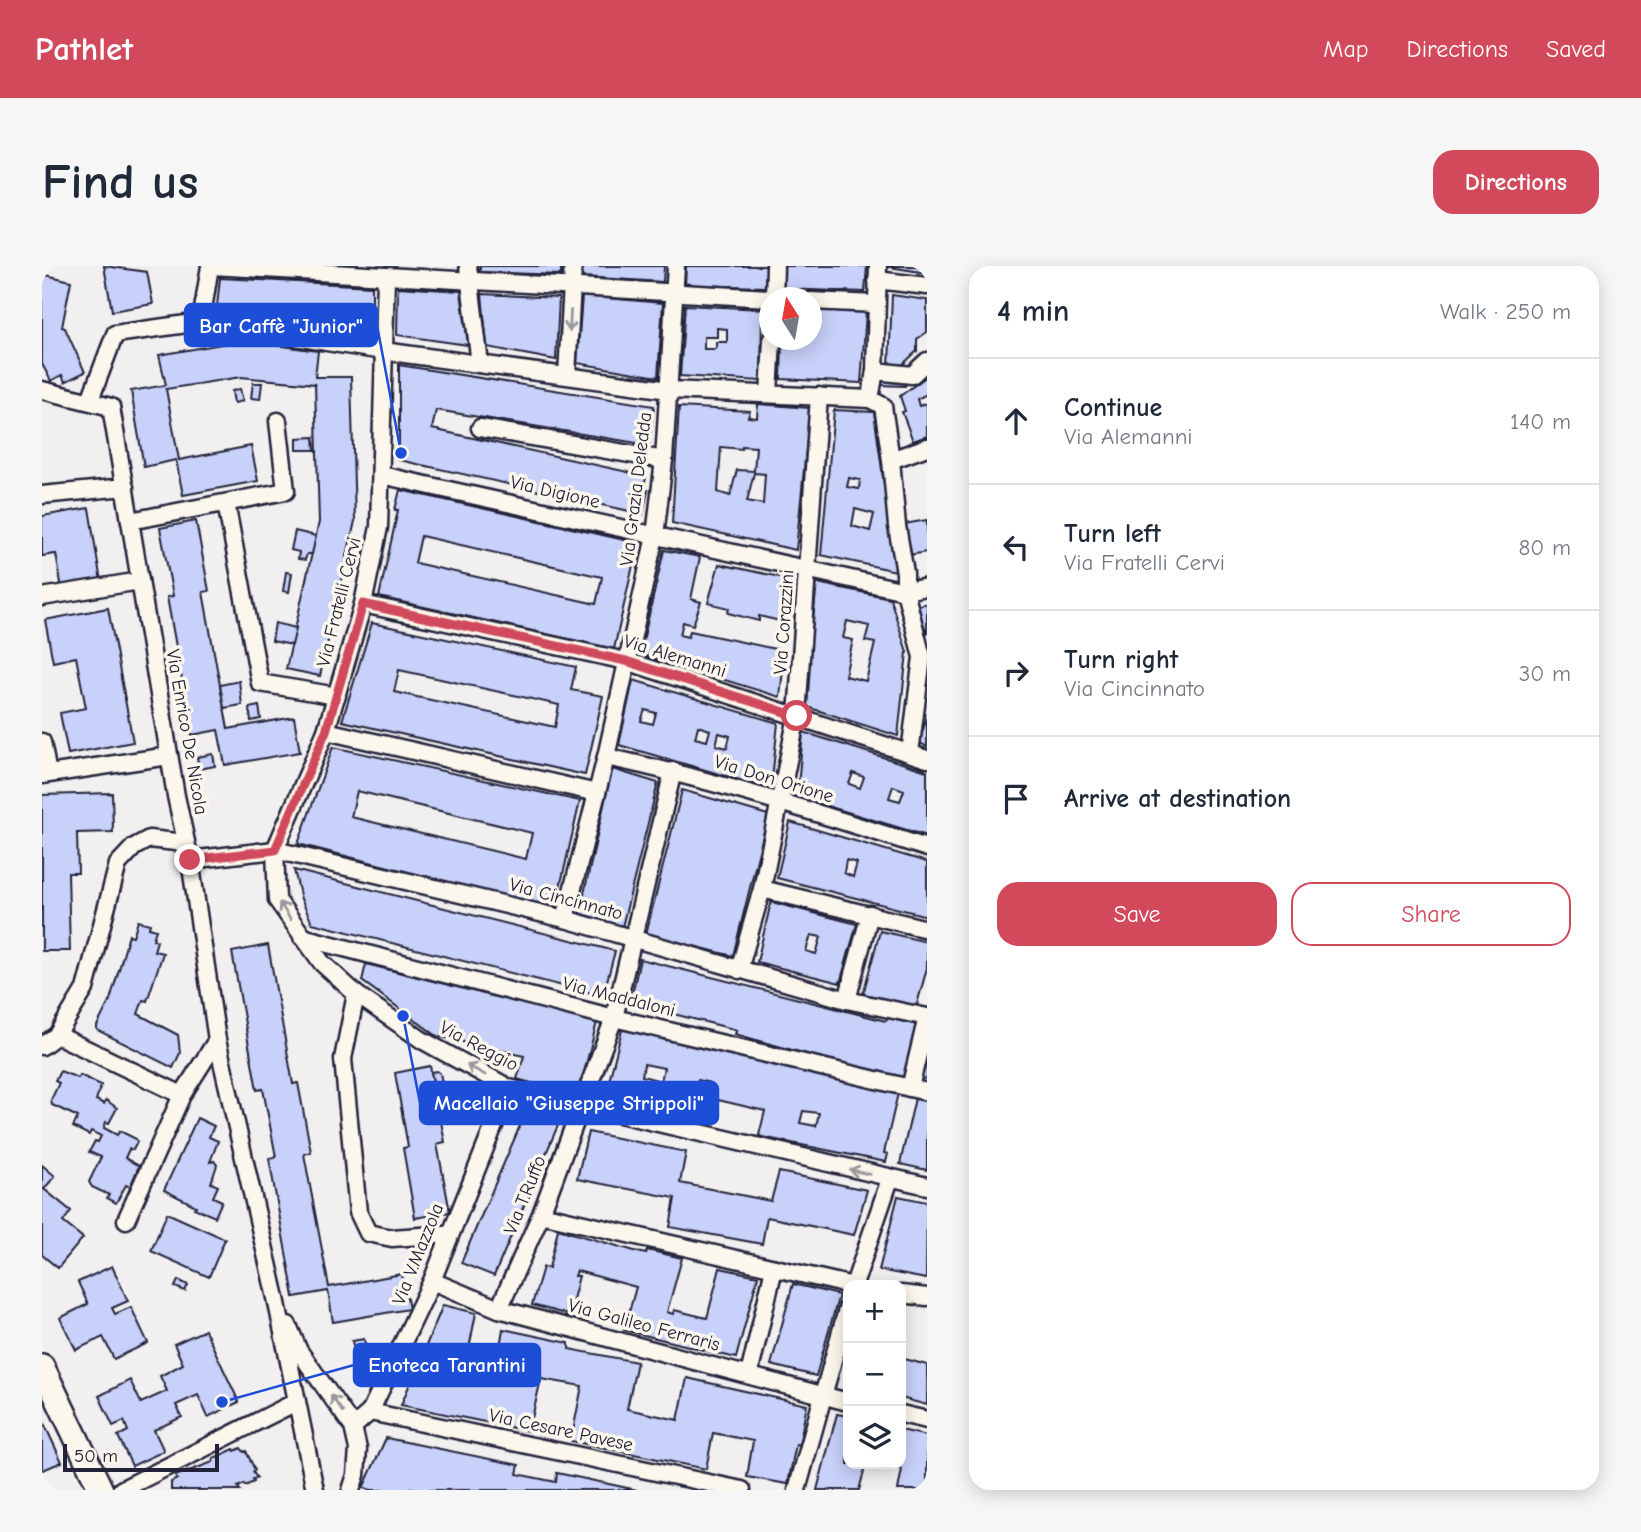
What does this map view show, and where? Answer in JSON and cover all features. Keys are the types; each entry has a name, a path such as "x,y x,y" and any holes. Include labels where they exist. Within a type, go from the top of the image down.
{"street":[{"path":"201,322 211,266 386,277 469,274 572,286 759,297"},
{"path":"567,375 573,266"},
{"name":"Via Grazia Deledda","path":"565,919 606,757 655,536 664,460 676,266"},
{"path":"773,287 775,266"},
{"path":"870,399 875,371 877,273 927,286"},
{"path":"469,274 480,365"},
{"name":"Via Fratelli Cervi","path":"275,850 326,731 363,604 379,527 386,277"},
{"path":"822,302 876,304"},
{"path":"90,400 115,334 201,322 383,351 669,390 870,399 883,406 905,573 905,591 922,657 909,753"},
{"path":"769,394 771,350"},
{"path":"875,371 912,374 927,361"},
{"name":"Via Enrico De Nicola","path":"42,390 111,407 169,756 190,860 217,1040 276,1298 315,1490"},
{"name":"Via Corazzini","path":"739,970 762,889 797,716 819,396"},
{"path":"130,521 286,491 278,421"},
{"path":"480,428 664,460"},
{"path":"891,460 927,447"},
{"name":"Via Digione","path":"381,475 905,591"},
{"path":"42,495 125,487"},
{"path":"226,503 260,683 337,696"},
{"path":"42,597 140,581"},
{"path":"905,591 927,587"},
{"name":"Via Alemanni","path":"363,604 626,661 927,759"},
{"path":"326,731 597,793"},
{"path":"42,742 45,775 169,756"},
{"name":"Via Don Orione","path":"606,757 673,771 927,848"},
{"name":"Via T.Ruffo","path":"499,1309 541,1214 614,1018 673,771"},
{"path":"42,1046 57,1035 85,989 118,864 134,848 149,839 186,843"},
{"name":"Via Cincinnato","path":"190,860 275,850 565,919 847,1000 927,1017"},
{"name":"Via Reggio","path":"275,850 278,900 322,963 356,994 422,1040 509,1088 927,1186"},
{"path":"762,889 927,929"},
{"path":"847,1000 870,914"},
{"name":"Via Maddaloni","path":"302,937 614,1018 927,1092"},
{"path":"356,994 343,1059 358,1212 368,1233 392,1238 449,1234"},
{"path":"910,1088 927,1017"},
{"path":"57,1035 182,1095"},
{"path":"127,1220 182,1095 217,1040"},
{"name":"Via V.Mazzola","path":"353,1427 370,1412 432,1281 509,1088"},
{"path":"853,1280 890,1179"},
{"path":"541,1214 843,1283"},
{"path":"748,1375 774,1268"},
{"name":"Via Galileo Ferraris","path":"432,1281 499,1309 843,1401"},
{"path":"906,1295 927,1297"},
{"name":"Via Enrico De Nicola","path":"276,1298 299,1351 353,1427 358,1449 356,1475 351,1490"},
{"path":"797,1490 843,1324"},
{"path":"42,1366 101,1490"},
{"path":"121,1490 296,1402"},
{"name":"Via Cesare Pavese","path":"370,1412 742,1490"},
{"path":"906,1415 927,1420"}],"building":[{"path":"104,266 147,272 153,304 112,311"},
{"path":"480,266 561,266 561,275 480,272"},
{"path":"583,266 664,266 663,282 582,277"},
{"path":"686,266 767,266 766,287 685,285"},
{"path":"783,266 867,266 865,292 822,290 822,287 782,287"},
{"path":"883,266 927,266 927,273"},
{"path":"42,274 71,281 62,327 65,328 85,372 65,382 62,375 51,381 42,364"},
{"path":"220,278 372,286 372,330 217,306"},
{"path":"398,287 461,291 468,345 397,335"},
{"path":"482,294 559,298 556,360 487,347"},
{"path":"892,295 927,300 927,332 917,339 917,351 901,366 889,366"},
{"path":"582,296 663,303 658,377 577,363"},
{"path":"685,305 759,309 761,381 680,376","holes":["717,328 727,329 727,342 716,342 716,349 704,349 704,337 717,337"]},
{"path":"822,310 866,312 861,383 781,379 782,350 822,350"},
{"path":"247,341 318,351 315,377 351,377 355,521 320,676 286,669 319,522 315,384 241,377 166,389 179,460 251,446 258,481 183,495 176,460 144,467 131,391 166,385 159,355"},
{"path":"399,365 654,406 649,445 436,410 432,429 646,476 644,489 648,490 643,514 399,460"},
{"path":"927,376 927,394 917,399 919,406 927,403 927,436 913,441 902,412 905,411 900,396"},
{"path":"879,377 908,380 905,386 879,385"},
{"path":"253,383 262,383 260,399 251,398"},
{"path":"240,389 243,401 234,403 232,391"},
{"path":"758,404 810,408 796,550 672,523 679,407 750,411 748,417 757,418","holes":["742,446 756,447 754,471 737,470 730,496 718,492 721,447 742,449","754,473 765,474 763,504 747,501"]},
{"path":"834,410 874,412 896,571 821,555","holes":["849,478 860,480 859,489 847,487","855,509 874,514 870,531 852,526"]},
{"path":"314,437 315,450 297,450 297,438"},
{"path":"400,490 638,543 614,649 379,597 398,510 395,510","holes":["421,536 602,577 596,604 415,563"]},
{"path":"89,508 101,582 62,589 56,554 42,556 42,516"},
{"path":"927,520 927,552 909,555 904,524"},
{"path":"196,521 209,591 203,592 228,729 294,717 300,752 225,765 218,730 192,735 167,597 173,596 160,528"},
{"path":"295,531 316,536 312,554 307,554 305,560 298,559 299,552 291,550"},
{"path":"664,550 700,557 691,599 701,602 693,625 683,622 680,635 688,637 690,631 785,651 780,697 640,654"},
{"path":"719,564 789,579 784,622 759,616 759,621 728,613 729,608 708,603"},
{"path":"286,572 292,573 289,592 283,591"},
{"path":"817,583 890,598 907,652 898,736 804,706","holes":["847,621 869,626 865,641 875,643 866,681 845,676 853,640 843,638"]},
{"path":"927,603 927,634 917,606"},
{"path":"108,608 133,742 68,754 60,713 86,708 76,657 53,662 45,620"},
{"path":"275,623 296,628 292,645 272,641"},
{"path":"372,623 576,667 571,690 603,696 585,775 342,721","holes":["399,670 559,705 555,727 394,692"]},
{"path":"633,680 778,723 771,789 619,745","holes":["645,710 656,713 653,724 641,721","698,726 710,730 707,741 695,738","719,733 730,736 727,748 716,745"]},
{"path":"239,681 242,705 224,708 220,685"},
{"path":"259,706 261,719 251,721 249,708"},
{"path":"927,717 927,747 919,742"},
{"path":"803,732 927,771 927,836 797,797","holes":["853,773 864,777 860,788 849,784","893,786 904,790 900,801 889,798"]},
{"path":"333,747 580,801 555,909 298,844","holes":["357,791 532,833 526,859 351,817"]},
{"path":"213,754 215,766 199,769 197,757"},
{"path":"612,769 658,783 622,927 579,916"},
{"path":"682,790 768,815 733,956 646,934"},
{"path":"112,793 113,832 77,833 78,873 68,873 70,951 42,951 42,795"},
{"path":"790,822 927,862 927,916 777,878","holes":["846,860 857,863 853,877 844,873"]},
{"path":"294,870 615,951 603,996 312,923 301,899"},
{"path":"771,902 857,924 840,983 757,962","holes":["811,935 821,937 816,954 806,951"]},
{"path":"138,921 150,924 149,928 156,930 153,939 157,941 154,951 163,953 147,1001 143,1000 138,1014 178,1035 180,1053 173,1068 97,1030 110,1000 129,935 133,936"},
{"path":"880,931 927,942 927,968 916,1008 863,994"},
{"path":"268,945 293,1084 298,1083 311,1152 304,1154 329,1287 402,1274 409,1309 333,1322 328,1291 294,1297 269,1158 276,1157 263,1089 257,1090 232,952"},
{"path":"640,959 886,1021 888,1018 917,1025 903,1081 735,1034 737,1030 630,1003"},
{"path":"366,964 597,1022 578,1096 517,1079 524,1056 437,1036 362,981"},
{"path":"624,1022 898,1093 884,1153 888,1154 886,1162 762,1137 759,1135 765,1111 718,1100 712,1126 709,1128 603,1105","holes":["644,1064 664,1068 661,1081 642,1076","698,1080 710,1083 707,1097 695,1094","803,1111 819,1113 816,1126 800,1123"]},
{"path":"927,1059 927,1079 921,1078"},
{"path":"430,1066 445,1142 437,1144 450,1212 415,1218 403,1148 408,1147 395,1073"},
{"path":"60,1071 78,1078 80,1075 101,1085 96,1100 104,1104 106,1100 117,1108 104,1128 117,1135 120,1131 136,1139 133,1150 129,1149 125,1158 139,1166 130,1187 126,1185 116,1203 107,1198 109,1195 92,1187 89,1182 101,1157 89,1152 101,1136 91,1131 89,1135 73,1127 78,1117 52,1105 51,1100 59,1083 55,1081"},
{"path":"431,1072 440,1073 444,1092 436,1094"},
{"path":"915,1098 927,1101 927,1170 900,1164"},
{"path":"525,1114 559,1123 494,1276 461,1263"},
{"path":"197,1118 214,1126 209,1137 218,1141 210,1162 214,1161 217,1165 211,1183 218,1186 213,1197 222,1201 215,1217 164,1190"},
{"path":"588,1132 686,1152 680,1183 771,1201 779,1172 867,1190 854,1235 767,1217 762,1244 670,1227 675,1198 577,1179"},
{"path":"42,1165 55,1176 44,1189 71,1211 63,1222 83,1238 58,1268 42,1255"},
{"path":"898,1196 927,1202 926,1279 879,1270"},
{"path":"167,1213 225,1239 209,1277 151,1251"},
{"path":"558,1229 646,1254 647,1250 682,1258 667,1312 673,1314 674,1310 707,1318 720,1268 758,1276 736,1358 624,1330 636,1287 577,1271 575,1276 579,1276 569,1315 532,1305 543,1267 549,1268"},
{"path":"112,1266 128,1301 112,1308 115,1314 131,1307 148,1343 114,1359 103,1337 76,1350 60,1318 88,1304 78,1282"},
{"path":"178,1280 188,1285 185,1291 175,1287"},
{"path":"793,1284 839,1295 816,1376 771,1365"},
{"path":"443,1305 476,1313 465,1369 453,1366 451,1372 494,1381 503,1329 569,1343 569,1349 637,1362 627,1409 678,1420 687,1378 807,1405 788,1484 747,1477 753,1441 713,1433 706,1469 571,1441 582,1386 541,1379 529,1431 401,1405"},
{"path":"205,1330 239,1402 208,1417 198,1395 176,1405 182,1417 154,1430 164,1451 132,1466 118,1436 128,1431 124,1421 113,1426 99,1396 130,1380 141,1403 167,1391 160,1376 183,1364 174,1344"},
{"path":"364,1339 366,1348 354,1350 352,1341"},
{"path":"906,1359 927,1365 927,1405 906,1399"},
{"path":"837,1414 843,1415 843,1469 865,1469 859,1490 817,1490"},
{"path":"42,1419 62,1462 43,1470 42,1469"},
{"path":"906,1431 927,1436 927,1490 898,1490 902,1469 906,1469"},
{"path":"386,1438 519,1465 517,1474 556,1482 557,1473 637,1490 363,1488"},
{"path":"241,1448 246,1451 255,1470 253,1472 257,1478 253,1479 254,1482 238,1487 240,1490 171,1490 171,1482 177,1479 175,1476"}],"place":[{"name":"Bar Caffè \"Junior\"","path":"401,453"},
{"name":"Macellaio \"Giuseppe Strippoli\"","path":"403,1016"},
{"name":"Enoteca Tarantini","path":"222,1402"}],"route":[{"path":"190,860 275,850 326,731 363,604 626,661 797,716"}]}
